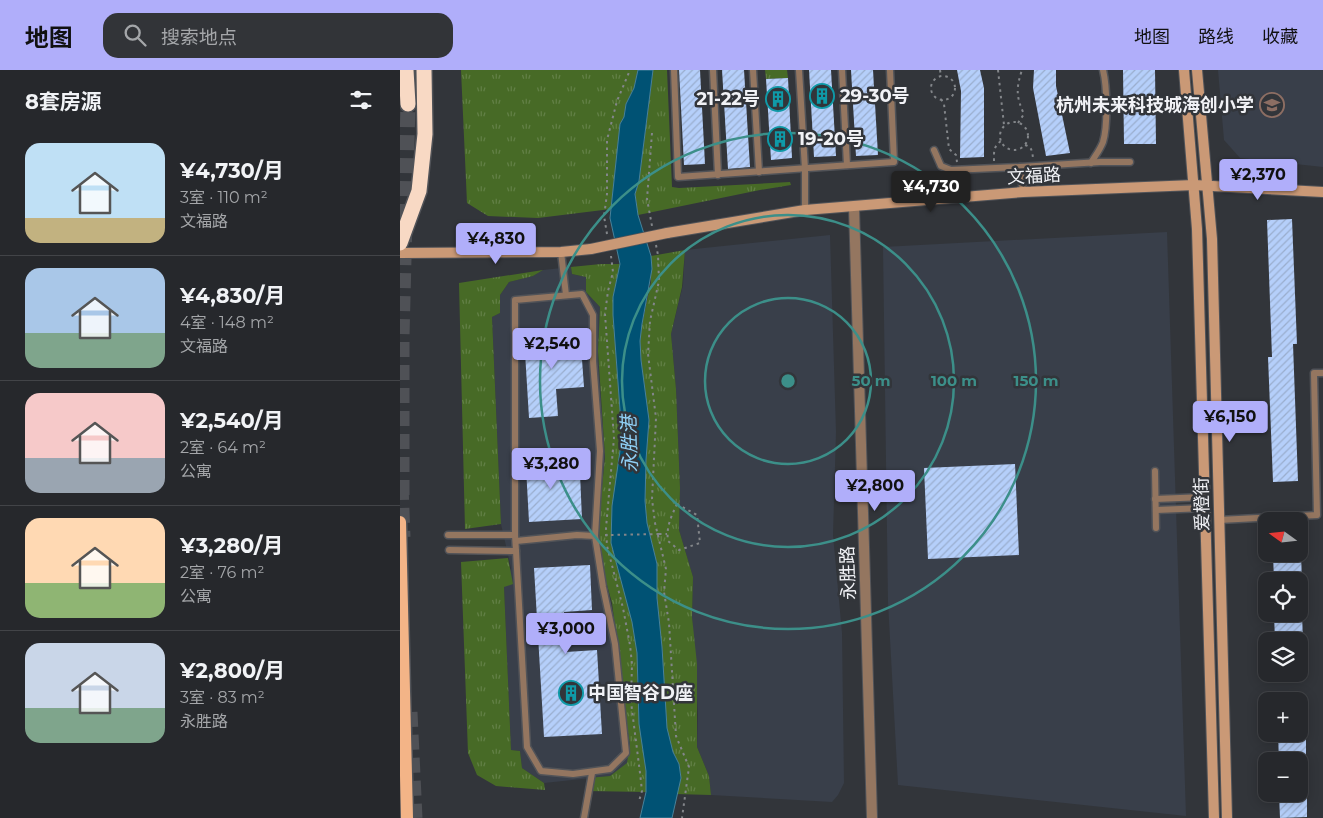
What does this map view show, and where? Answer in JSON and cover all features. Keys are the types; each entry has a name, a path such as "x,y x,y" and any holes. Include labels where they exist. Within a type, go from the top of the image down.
{"highway":[{"path":"406,70 408,104"},
{"path":"400,243 419,191 425,134 424,70"}],"main road":[{"path":"400,522 407,818"}],"street":[{"name":"爱橙街","path":"1184,70 1197,229 1214,818"},
{"name":"爱橙街","path":"1197,70 1212,238 1227,818"},
{"name":"文福路","path":"561,252 591,249 667,233 805,210 1023,192 1194,185 1323,192"},
{"name":"永胜路","path":"854,207 872,818"},
{"path":"400,253 561,252"}],"lane":[{"path":"674,70 678,177 894,162 890,70"},
{"path":"713,70 718,175"},
{"path":"753,70 759,172"},
{"path":"799,70 805,169 805,210"},
{"path":"842,70 847,165"},
{"path":"1090,163 1099,152 1103,141 1106,111 1103,70"},
{"path":"934,150 941,166 951,170 1130,162"},
{"path":"1020,167 1023,192"},
{"path":"561,252 566,295"},
{"path":"582,294 593,315 593,361 600,451 595,536 615,644 626,753 610,769 592,773 573,774 541,771 528,747 515,538 515,300 582,294"},
{"path":"1219,520 1317,515 1314,373 1323,373"},
{"path":"1155,471 1156,528"},
{"path":"1155,499 1205,497"},
{"path":"1156,510 1205,508"},
{"path":"448,535 515,538 595,536"},
{"path":"450,550 516,550"},
{"path":"584,818 592,773"}],"path":[{"path":"608,240 604,216 607,194 607,140 614,110 630,70"},
{"path":"940,70 942,76"},
{"path":"998,70 1005,126"},
{"path":"1018,123 1024,114 1018,101 1017,85 1022,70"},
{"path":"941,99 952,95 954,88 952,80 942,76 934,79 931,86 932,93 941,99 944,104 949,149 956,156 958,170"},
{"path":"1008,123 1018,123 1027,132 1027,141 1022,148 1013,150 1005,147 1001,141 1000,134 1008,123"},
{"path":"652,132 647,199 653,227"},
{"path":"994,168 994,150 1001,141"},
{"path":"1025,145 1029,146 1032,150 1033,166"},
{"path":"654,237 658,256 658,281 650,321 648,354 656,418 652,499 654,523 666,569 664,592 669,622 676,736 689,767 682,818"},
{"path":"609,248 613,272 605,314 614,438 606,528 607,546 623,608 630,645 632,664 631,702 642,791 639,800"},
{"path":"677,504 697,515 700,543 679,550 668,541 667,534 668,524 677,504"},
{"path":"610,535 667,534"}],"shaded area":[{"name":"杭州未来科技城海创小学","path":"1218,70 1323,70 1323,167 1240,158 1224,140"},
{"path":"1167,232 1186,816 898,785 888,602 883,247"},
{"path":"830,235 836,432 833,535 842,633 844,783 832,802 711,795 709,776 697,747 698,714 692,617 693,577 679,530 680,488 676,389 671,334 683,285 685,250"},
{"path":"571,267 572,274 586,277 586,292 600,307 598,353 605,457 598,528 604,574 618,649 630,744 628,763 610,776 544,783 522,768 520,751 511,750 504,587 511,568 501,524 492,317 500,313 500,295 509,282 533,276 543,270"}],"green space":[{"path":"461,70 638,70 634,88 626,104 624,117 620,124 611,209 538,218 488,216 467,203"},
{"path":"653,70 667,70 672,187 790,182 791,185 638,215 635,194 639,181"},
{"path":"765,70 787,70 788,78 766,79"},
{"path":"685,250 682,287 671,334 676,389 680,488 679,530 693,577 692,617 697,664 697,747 709,776 711,795 676,794 681,778 679,764 673,752 667,728 657,598 657,564 647,523 645,501 649,420 640,341 651,282 651,256"},
{"path":"620,264 613,297 621,424 619,462 632,622 637,653 637,697 646,771 646,792 587,791 588,778 610,776 627,763 630,744 612,603 604,574 598,528 605,457 598,351 600,307 586,292 586,277 572,274 571,267"},
{"path":"543,270 533,276 509,282 500,295 500,313 492,317 501,524 465,529 459,283"},
{"path":"508,558 513,584 504,587 511,750 520,751 522,768 544,783 545,790 496,786 477,775 468,753 461,562"}],"water":[{"name":"永胜港","path":"638,70 653,70 639,181 635,194 638,215 651,256 652,269 640,341 649,420 645,501 647,523 657,564 657,598 667,728 673,752 679,764 681,778 672,818 640,818 646,792 646,771 639,724 637,653 632,622 611,543 612,506 622,437 613,315 613,297 620,264 610,218 620,124 624,117 626,104 634,88"}],"building":[{"path":"679,70 700,70 705,164 684,165"},
{"path":"722,70 744,70 750,167 728,169"},
{"path":"809,70 831,70 836,156 814,157"},
{"path":"851,70 873,70 878,155 856,156"},
{"path":"957,70 980,70 984,88 984,157 960,158 961,91"},
{"path":"1034,70 1056,70 1056,86 1070,153 1046,156 1033,88"},
{"path":"1123,70 1155,70 1156,144 1124,144"},
{"path":"788,78 792,158 771,160 766,79"},
{"path":"1292,219 1297,344 1293,344 1298,481 1273,482 1268,357 1272,357 1267,220"},
{"path":"580,332 584,387 556,389 558,416 529,418 524,336"},
{"path":"550,448 551,475 580,473 582,519 529,522 525,449"},
{"path":"1015,464 1019,555 928,559 924,468"},
{"path":"1273,562 1301,562 1302,572 1274,572"},
{"path":"590,565 592,610 564,612 566,652 597,650 602,734 544,737 534,568"},
{"path":"1274,622 1302,622 1303,632 1275,632"},
{"path":"1278,742 1306,742 1306,752 1279,752"},
{"path":"1279,802 1307,802 1307,817 1280,818"}],"tunnel":[{"path":"402,495 402,337 408,104"},
{"path":"401,485 403,537"},
{"path":"410,712 415,818"}],"place":[{"name":"29-30号","path":"822,96"},
{"name":"21-22号","path":"778,99"},
{"name":"杭州未来科技城海创小学","path":"1272,105"},
{"name":"19-20号","path":"780,139"},
{"name":"中国智谷D座","path":"571,693"}]}
